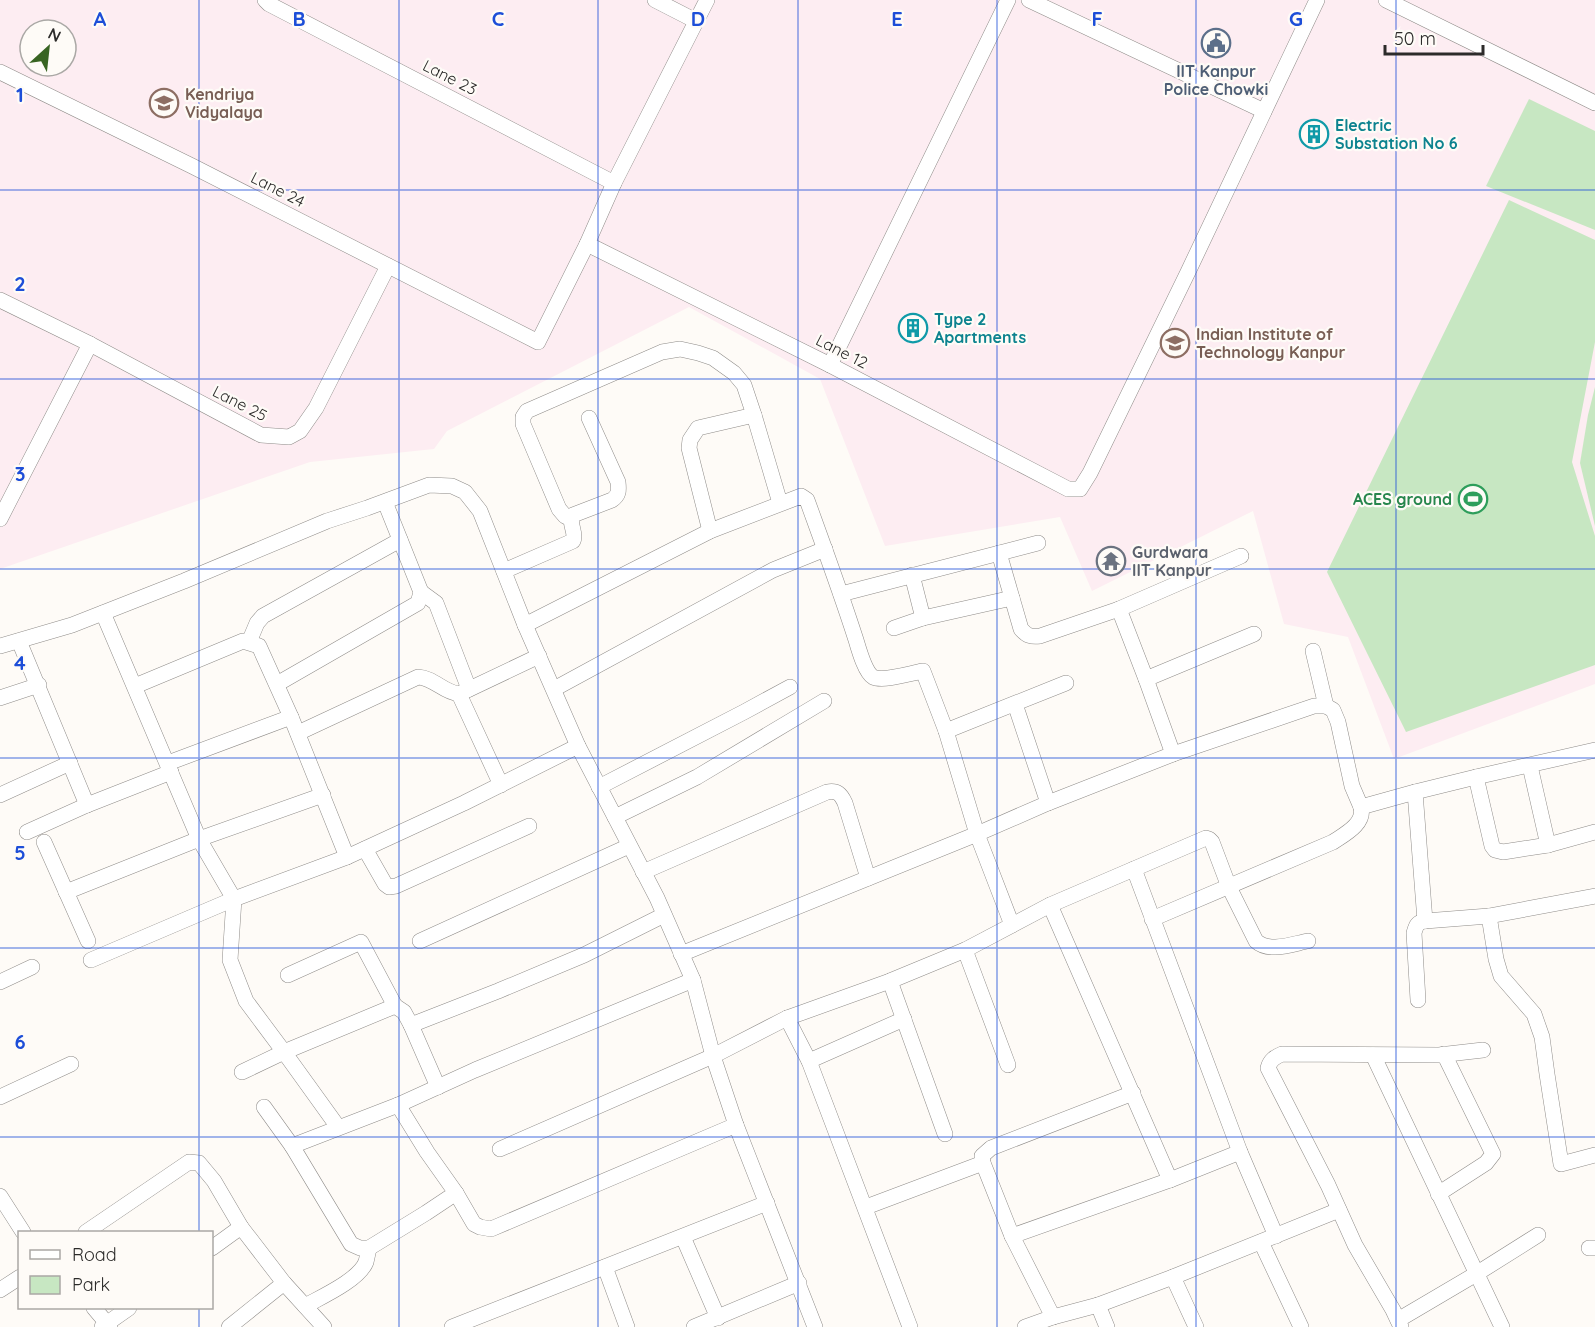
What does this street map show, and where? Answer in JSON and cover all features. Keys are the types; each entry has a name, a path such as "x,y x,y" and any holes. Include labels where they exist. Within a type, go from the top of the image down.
{"street":[{"path":"655,0 696,21"},
{"path":"587,244 614,183 707,0"},
{"path":"830,364 1008,0"},
{"path":"1029,0 1264,111 1317,0"},
{"path":"1386,0 1595,103"},
{"name":"Lane 23","path":"267,2 614,183"},
{"name":"Lane 24","path":"0,72 192,166 538,342 587,244"},
{"name":"Lane 12","path":"587,244 830,364 1068,489 1080,489 1095,463 1188,272 1264,111"},
{"name":"Lane 25","path":"0,300 90,344 261,435 289,437 300,431 316,408 388,266"},
{"path":"0,519 90,344"},
{"path":"572,519 559,510 530,443 523,424 526,411 662,352 680,349 698,352 713,358 734,373 744,385 780,503"},
{"path":"710,531 689,448 690,440 698,428 754,415"},
{"path":"504,571 573,541 573,515 616,497 619,491 618,482 589,418"},
{"path":"0,646 72,625 327,521 429,485 452,486 465,492 480,511 525,624 578,746 643,872 693,980 713,1056 736,1125 815,1327"},
{"path":"525,624 710,531 801,496 807,500 869,674 875,679 923,671 946,731 977,834 1012,925"},
{"path":"385,502 421,592 436,603 464,691 501,785"},
{"path":"249,642 257,623 263,616 400,540"},
{"path":"841,594 1038,543"},
{"path":"554,689 772,570 825,549"},
{"path":"999,553 1021,629 1029,636 1040,636 1119,609 1241,556"},
{"path":"912,575 923,618"},
{"path":"277,684 418,603 421,592"},
{"path":"894,628 923,618 1012,598"},
{"path":"1119,609 1173,754"},
{"path":"103,613 199,839 234,899 230,960 246,1001 338,1127"},
{"path":"1146,680 1254,634"},
{"path":"19,641 87,805"},
{"path":"135,686 243,641 259,646 298,732 347,857"},
{"path":"1313,651 1326,706"},
{"path":"298,732 418,677 426,678 447,691 464,691 539,656"},
{"path":"946,731 1066,683"},
{"path":"0,698 39,685"},
{"path":"599,786 790,687"},
{"path":"615,818 697,777 825,701"},
{"path":"1015,704 1048,803"},
{"path":"681,954 1173,754 1314,706 1326,706 1333,710 1353,786 1361,807 1362,814 1358,822 1333,842 1152,919"},
{"path":"27,832 169,768 291,717"},
{"path":"91,960 234,899 347,857 501,785 578,746"},
{"path":"1361,807 1476,777 1595,750"},
{"path":"0,795 70,763"},
{"path":"1530,766 1548,845"},
{"path":"1476,777 1492,846 1495,850 1503,852 1548,845 1595,832"},
{"path":"643,872 833,791 842,796 845,803 868,878"},
{"path":"1415,792 1425,921"},
{"path":"66,892 199,839 323,795"},
{"path":"365,849 385,884 388,887 396,886 529,826"},
{"path":"500,1149 713,1056 787,1018 890,981 965,950 1050,905 1206,838 1212,842 1229,887 1256,941 1261,946 1274,947 1308,941"},
{"path":"44,842 88,940"},
{"path":"420,941 629,846"},
{"path":"1134,869 1240,1152 1276,1236"},
{"path":"1419,1000 1414,933 1419,922 1489,916 1595,896"},
{"path":"1050,905 1170,1180"},
{"path":"411,1024 584,955 664,915"},
{"path":"1489,916 1501,976 1534,1014 1542,1037 1561,1164 1595,1155"},
{"path":"288,975 361,942 395,1006 404,1012 411,1024 438,1087"},
{"path":"965,950 1008,1065"},
{"path":"0,982 32,967"},
{"path":"292,1146 398,1105 693,980"},
{"path":"890,981 945,1134"},
{"path":"242,1072 395,1006"},
{"path":"787,1018 809,1061 910,1327"},
{"path":"809,1061 904,1019"},
{"path":"1483,1050 1444,1054 1282,1054 1274,1057 1268,1068 1355,1245 1400,1324 1538,1235"},
{"path":"1438,1194 1486,1163 1493,1154 1444,1054"},
{"path":"1373,1055 1502,1327"},
{"path":"0,1097 71,1064"},
{"path":"1053,1317 1012,1236 982,1163 982,1156 991,1148 1133,1093"},
{"path":"398,1105 474,1224 491,1229 736,1125"},
{"path":"264,1107 292,1146 351,1244 360,1248 369,1248 456,1193"},
{"path":"1012,1236 1170,1180 1240,1152"},
{"path":"89,1231 189,1162 199,1163 214,1181 242,1227 284,1283 324,1327"},
{"path":"866,1207 982,1163"},
{"path":"0,1196 22,1231"},
{"path":"452,1327 768,1203"},
{"path":"1024,1327 1098,1305 1339,1210"},
{"path":"213,1247 242,1227"},
{"path":"683,1237 718,1318"},
{"path":"1261,1242 1301,1327"},
{"path":"305,1306 333,1291 357,1274 366,1263 369,1248"},
{"path":"605,1267 627,1327"},
{"path":"1173,1277 1196,1327"},
{"path":"0,1290 18,1278"},
{"path":"229,1327 284,1283"},
{"path":"694,1327 799,1283"},
{"path":"1098,1305 1107,1327"},
{"path":"95,1309 107,1326 128,1309"}],"shaded area":[{"name":"Indian Institute of Technology Kanpur","path":"0,0 1595,0 1595,684 1394,759 1348,637 1284,624 1253,511 1092,591 1060,517 885,546 820,379 689,307 447,431 434,449 310,462 0,569"}],"green space":[{"path":"1529,99 1595,131 1595,230 1486,186"},
{"name":"ACES ground","path":"1509,200 1595,240 1595,342 1572,462 1595,536 1595,665 1406,732 1327,572"},
{"path":"1595,387 1595,526 1580,463"}],"place":[{"name":"IIT Kanpur Police Chowki","path":"1216,43"},
{"name":"Kendriya Vidyalaya","path":"164,103"},
{"name":"Electric Substation No 6","path":"1314,134"},
{"name":"Type 2 Apartments","path":"913,328"},
{"name":"Indian Institute of Technology Kanpur","path":"1175,343"},
{"name":"ACES ground","path":"1473,499"},
{"name":"Gurdwara IIT Kanpur","path":"1111,561"}]}
